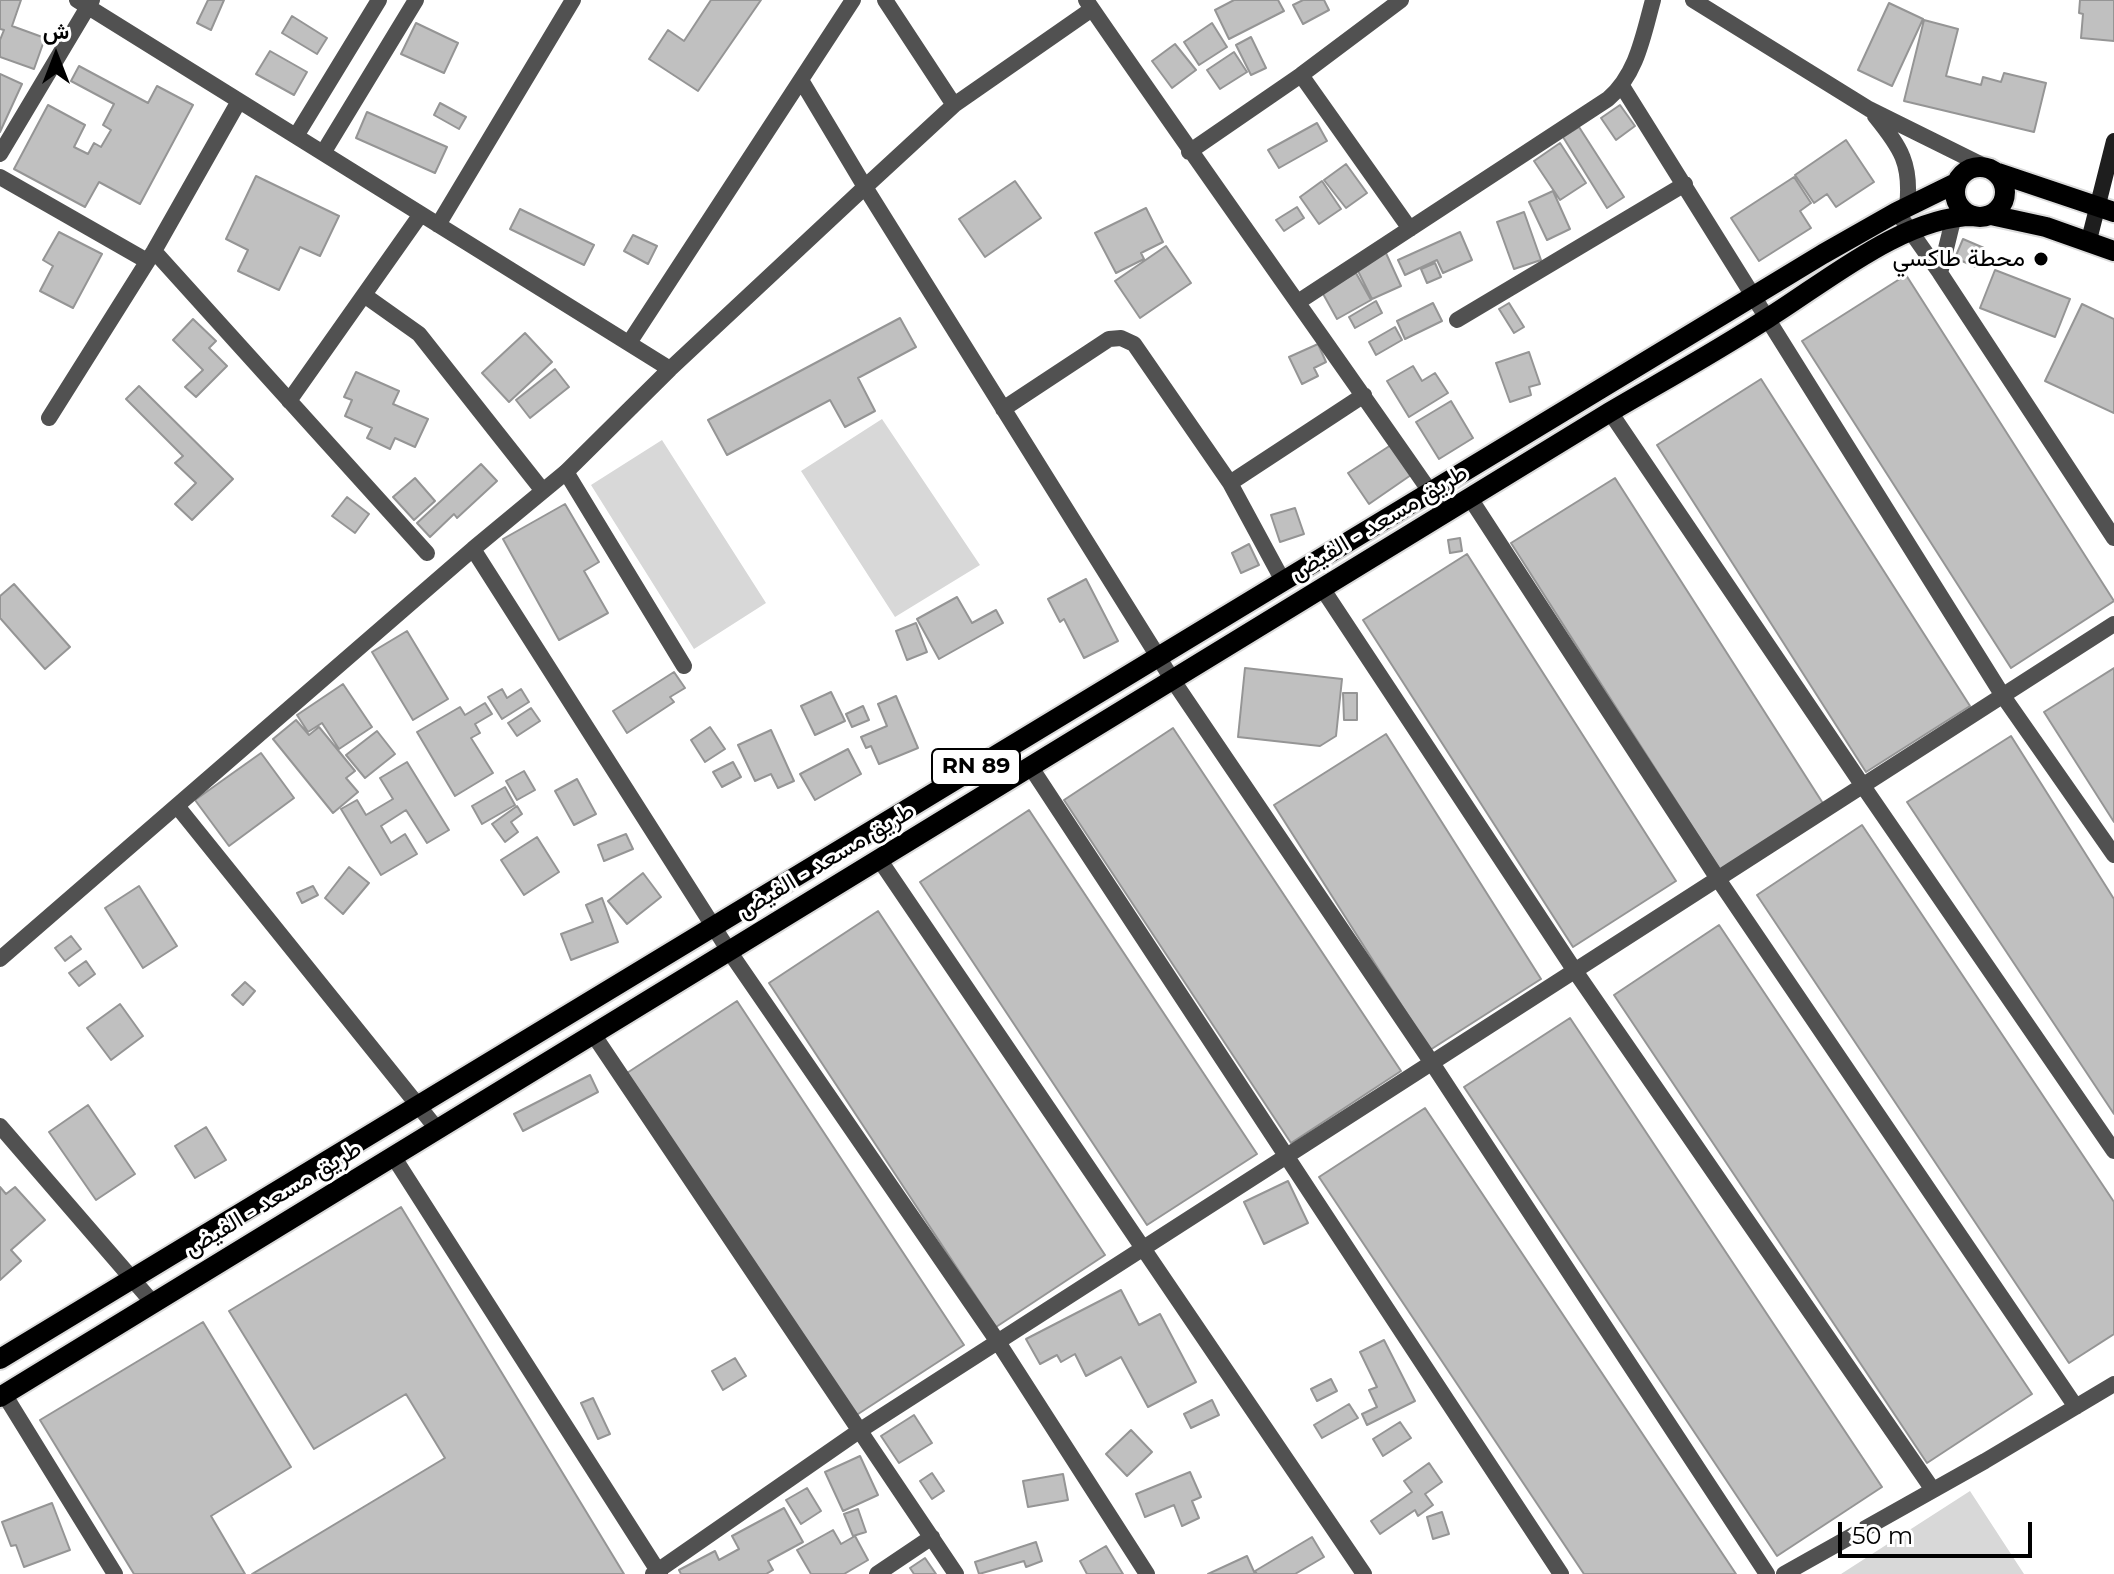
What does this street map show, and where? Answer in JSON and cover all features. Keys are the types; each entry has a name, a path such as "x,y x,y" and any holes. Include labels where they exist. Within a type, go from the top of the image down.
{"main road":[{"path":"2089,240 2106,208 2114,141"},
{"path":"1991,170 2006,187 2006,196 1998,210 1973,216 1960,207 1956,199 1956,183 1967,170 1991,170 2106,208"},
{"name":"طريق مسعد - الفيض","path":"1,1355 1902,209 1956,183"},
{"name":"طريق مسعد - الفيض","path":"2,1396 1910,231 1932,221 1973,216 2023,220 2114,251"}],"street":[{"path":"296,136 379,0"},
{"path":"323,153 416,0"},
{"path":"438,225 573,0"},
{"path":"629,343 853,0"},
{"path":"885,0 954,105"},
{"path":"1189,152 1301,75 1401,0"},
{"path":"1298,302 1585,114 1622,86 1637,55 1653,0"},
{"path":"1693,0 1869,109 1991,170"},
{"path":"0,154 86,2 239,101 670,369"},
{"path":"0,959 566,472 670,369 954,105 1089,4 1189,152 1445,513"},
{"path":"1301,75 1410,229"},
{"path":"801,80 1172,679 1432,1063 1767,1574"},
{"path":"1622,86 2003,696 2114,855"},
{"path":"49,418 150,256 239,101"},
{"path":"1869,109 1894,140 1906,164 1909,177 1902,209 1910,231 2108,515 2114,538"},
{"path":"0,177 150,256 289,401 427,553"},
{"path":"1457,320 1685,184"},
{"path":"289,401 421,214"},
{"path":"1940,273 1973,216"},
{"path":"364,295 419,334 543,491"},
{"path":"1003,409 1109,339 1128,340 1134,344 1230,483 1283,581"},
{"path":"1230,483 1364,395"},
{"path":"1610,412 2114,1151"},
{"path":"566,472 684,666"},
{"path":"1470,498 1718,879 2076,1407"},
{"path":"473,549 729,951 998,1342 1147,1574"},
{"path":"1322,588 1575,971 1933,1490"},
{"path":"393,1156 657,1573 859,1431 2114,624"},
{"path":"1030,766 1561,1574"},
{"path":"177,806 437,1129"},
{"path":"879,859 1364,1574"},
{"path":"593,1034 956,1574"},
{"path":"0,1126 153,1303"},
{"path":"1784,1574 2114,1384"},
{"path":"2,1396 115,1574"},
{"path":"877,1574 932,1537"}],"shaded area":[{"path":"882,419 980,565 895,617 801,471"},
{"path":"662,440 766,603 694,649 591,485"},
{"path":"1970,1491 2024,1574 1841,1574"}],"building":[{"path":"0,0 21,0 12,26 45,38 34,69 0,57 0,40 4,30 0,29"},
{"path":"208,0 224,0 211,30 197,23"},
{"path":"711,0 761,0 698,91 649,59 668,30 684,41"},
{"path":"1234,0 1278,0 1284,11 1229,39 1215,10"},
{"path":"1303,0 1324,0 1329,10 1303,24 1293,5"},
{"path":"2080,0 2114,0 2114,41 2081,38 2083,14 2079,13"},
{"path":"1889,3 1923,19 1892,86 1858,70"},
{"path":"292,16 327,38 317,54 282,33"},
{"path":"1924,20 1958,29 1946,76 1981,85 1983,77 2001,82 2004,73 2046,83 2034,132 1904,101"},
{"path":"416,23 458,43 444,73 401,54"},
{"path":"1212,23 1227,47 1199,65 1184,42"},
{"path":"1251,37 1266,68 1251,75 1236,45"},
{"path":"1175,44 1196,70 1172,88 1152,61"},
{"path":"270,51 307,72 294,95 256,74"},
{"path":"1234,52 1247,72 1220,89 1207,70"},
{"path":"79,66 148,103 157,86 193,105 140,204 99,182 85,207 14,169 48,105 85,125 74,147 88,154 94,143 101,147 111,130 103,125 114,104 71,81"},
{"path":"0,74 22,84 0,132"},
{"path":"440,103 466,117 459,129 434,115"},
{"path":"1620,105 1635,126 1616,140 1601,118"},
{"path":"367,112 447,147 435,173 356,138"},
{"path":"1317,123 1327,141 1279,168 1268,150"},
{"path":"1579,127 1624,197 1607,208 1563,137"},
{"path":"1846,140 1874,182 1836,207 1827,194 1814,203 1795,175"},
{"path":"1560,143 1586,183 1560,200 1534,161"},
{"path":"1346,164 1367,193 1346,208 1324,180"},
{"path":"256,176 339,216 320,256 300,247 279,290 238,271 248,250 226,239"},
{"path":"1794,177 1811,203 1800,211 1811,228 1759,261 1731,218"},
{"path":"1015,181 1041,218 985,257 959,219"},
{"path":"1322,181 1341,209 1319,224 1300,197"},
{"path":"1553,191 1570,229 1547,240 1529,202"},
{"path":"1297,207 1304,218 1284,231 1276,220"},
{"path":"1146,208 1163,242 1141,253 1144,259 1116,273 1095,233"},
{"path":"520,209 594,245 584,265 510,229"},
{"path":"1524,212 1541,260 1514,269 1497,222"},
{"path":"59,232 102,254 73,308 40,291 53,266 43,260"},
{"path":"1460,232 1472,260 1443,273 1437,260 1405,275 1398,260"},
{"path":"633,235 657,246 648,264 624,251"},
{"path":"1963,239 1984,248 1976,267 1955,258"},
{"path":"1166,246 1191,283 1140,318 1115,281"},
{"path":"1385,251 1401,286 1372,299 1355,265"},
{"path":"1435,263 1441,277 1427,283 1421,269"},
{"path":"1995,270 2070,299 2055,337 1980,308"},
{"path":"1356,273 1371,300 1337,319 1322,292"},
{"path":"1906,275 2114,601 2011,668 1802,341"},
{"path":"1376,301 1382,313 1355,328 1349,317"},
{"path":"1433,303 1442,321 1405,339 1397,321"},
{"path":"1509,303 1524,327 1514,333 1499,309"},
{"path":"2082,304 2114,319 2114,413 2045,381"},
{"path":"900,318 916,347 858,378 875,411 845,427 830,400 727,455 708,420"},
{"path":"193,319 216,341 209,348 227,366 196,397 185,387 203,370 173,340"},
{"path":"1395,327 1402,340 1376,355 1369,342"},
{"path":"525,333 552,362 509,402 482,373"},
{"path":"1318,344 1326,362 1314,368 1318,376 1302,384 1289,357"},
{"path":"1529,352 1540,384 1529,387 1531,395 1510,402 1496,363"},
{"path":"1413,366 1422,381 1435,373 1448,393 1409,417 1387,381"},
{"path":"555,369 569,387 530,418 516,400"},
{"path":"356,372 399,391 393,404 428,419 415,447 395,438 390,449 367,438 372,428 345,416 352,400 344,397"},
{"path":"1761,379 1970,706 1866,772 1657,445"},
{"path":"139,386 233,479 192,520 175,504 196,483 175,463 183,456 126,399"},
{"path":"1451,401 1473,438 1439,459 1416,422"},
{"path":"1391,445 1411,475 1369,504 1348,473"},
{"path":"481,464 497,481 457,518 454,514 430,537 417,523"},
{"path":"415,478 435,501 414,520 393,497"},
{"path":"1615,478 1824,805 1720,870 1511,543"},
{"path":"347,497 369,514 355,533 332,516"},
{"path":"565,504 599,562 584,571 608,613 559,640 503,539"},
{"path":"1295,508 1304,534 1280,542 1271,515"},
{"path":"1460,538 1462,551 1450,553 1448,540"},
{"path":"1249,544 1259,565 1241,573 1232,553"},
{"path":"1467,554 1676,881 1573,947 1363,620"},
{"path":"1086,579 1118,641 1084,658 1064,619 1060,622 1048,599"},
{"path":"14,584 70,647 45,669 0,618 0,596"},
{"path":"957,597 972,623 996,610 1003,623 939,659 917,619"},
{"path":"916,623 927,652 907,660 896,631"},
{"path":"407,631 448,699 413,720 372,652"},
{"path":"1245,668 1342,679 1336,736 1320,746 1238,737"},
{"path":"2114,668 2114,822 2044,712"},
{"path":"674,672 685,688 670,697 674,702 627,733 613,711"},
{"path":"343,684 372,727 339,749 322,723 308,732 297,715"},
{"path":"502,689 507,698 521,689 529,702 502,719 488,697"},
{"path":"831,692 845,721 815,735 801,706"},
{"path":"1343,693 1357,693 1357,720 1344,720"},
{"path":"896,696 918,748 879,764 871,746 866,748 861,737 887,726 878,704"},
{"path":"485,703 492,714 475,724 480,733 471,738 493,773 455,796 417,732 460,707 465,715"},
{"path":"863,706 869,720 852,727 846,714"},
{"path":"531,708 540,721 517,736 508,723"},
{"path":"296,720 309,735 319,727 355,771 346,778 358,792 333,813 273,739"},
{"path":"710,727 725,749 705,762 691,740"},
{"path":"1173,728 1401,1071 1291,1143 1064,800"},
{"path":"771,730 794,781 778,788 771,774 755,781 738,745"},
{"path":"377,731 395,754 365,778 346,755"},
{"path":"1386,734 1541,979 1430,1050 1274,805"},
{"path":"2011,736 2114,899 2114,1114 1907,802"},
{"path":"848,749 861,774 815,800 800,774"},
{"path":"261,753 294,798 229,846 195,800"},
{"path":"407,762 449,830 427,843 406,810 381,826 391,843 405,834 417,854 381,875 341,809 357,800 366,815 393,799 380,778"},
{"path":"733,762 741,777 722,787 713,772"},
{"path":"524,771 535,790 517,800 506,781"},
{"path":"577,779 596,814 574,825 555,791"},
{"path":"505,787 515,805 482,824 472,806"},
{"path":"517,806 522,814 511,822 518,832 505,842 492,824"},
{"path":"1029,810 1257,1154 1147,1225 920,882"},
{"path":"1862,825 2114,1202 2114,1334 2069,1363 1757,895"},
{"path":"626,834 633,849 604,861 598,845"},
{"path":"537,837 559,872 524,895 501,860"},
{"path":"349,867 369,883 343,914 325,898"},
{"path":"643,873 661,897 627,924 608,901"},
{"path":"139,886 177,946 143,968 105,908"},
{"path":"313,886 318,895 302,903 297,893"},
{"path":"602,898 618,942 571,960 561,934 593,922 586,905"},
{"path":"878,911 1105,1255 996,1327 769,983"},
{"path":"1719,925 2032,1394 1927,1463 1614,995"},
{"path":"71,936 81,949 65,961 55,948"},
{"path":"86,961 95,974 79,986 69,973"},
{"path":"245,982 255,991 243,1005 232,995"},
{"path":"737,1001 964,1345 855,1416 627,1073"},
{"path":"120,1004 143,1036 111,1060 87,1028"},
{"path":"1570,1018 1882,1487 1777,1556 1464,1087"},
{"path":"590,1075 598,1092 523,1131 514,1114"},
{"path":"88,1105 135,1174 96,1200 49,1132"},
{"path":"1425,1108 1736,1574 1584,1574 1319,1177"},
{"path":"206,1127 226,1160 195,1178 175,1146"},
{"path":"1288,1181 1308,1223 1264,1244 1244,1202"},
{"path":"0,1187 6,1194 15,1187 45,1220 11,1250 21,1261 0,1280"},
{"path":"401,1207 624,1574 252,1574 445,1458 406,1394 314,1449 229,1311"},
{"path":"1121,1290 1139,1325 1160,1314 1196,1382 1148,1407 1121,1357 1086,1376 1075,1354 1061,1362 1057,1355 1040,1364 1026,1339"},
{"path":"203,1322 291,1467 211,1516 245,1574 134,1574 40,1420"},
{"path":"1384,1340 1415,1401 1367,1425 1362,1414 1377,1407 1369,1390 1377,1387 1360,1352"},
{"path":"735,1358 746,1376 723,1390 712,1371"},
{"path":"1331,1379 1337,1391 1317,1401 1311,1389"},
{"path":"593,1398 610,1434 598,1439 581,1403"},
{"path":"1212,1400 1219,1415 1191,1428 1184,1414"},
{"path":"1349,1404 1358,1418 1322,1438 1314,1425"},
{"path":"914,1415 932,1443 899,1463 881,1436"},
{"path":"1400,1422 1411,1438 1383,1456 1373,1439"},
{"path":"1131,1430 1152,1452 1127,1476 1106,1454"},
{"path":"860,1456 878,1495 843,1511 825,1472"},
{"path":"1429,1463 1442,1482 1425,1494 1433,1505 1418,1516 1415,1510 1380,1534 1371,1521 1412,1492 1404,1481"},
{"path":"1190,1472 1201,1497 1192,1501 1199,1518 1182,1526 1174,1505 1145,1517 1136,1494"},
{"path":"932,1473 944,1491 932,1499 920,1481"},
{"path":"1063,1474 1068,1500 1028,1507 1023,1481"},
{"path":"807,1488 821,1511 801,1524 786,1500"},
{"path":"52,1503 70,1550 24,1567 16,1545 11,1546 2,1522"},
{"path":"784,1508 803,1542 768,1561 773,1570 766,1574 681,1574 679,1570 715,1551 719,1560 739,1549 732,1536"},
{"path":"858,1509 866,1532 853,1536 844,1514"},
{"path":"1442,1512 1449,1534 1433,1539 1427,1517"},
{"path":"833,1530 841,1544 855,1536 868,1560 844,1574 811,1574 797,1550"},
{"path":"1312,1537 1324,1557 1295,1574 1257,1574 1255,1571"},
{"path":"1036,1542 1042,1561 1026,1567 1024,1561 979,1574 975,1562"},
{"path":"1106,1546 1123,1574 1087,1574 1080,1561"},
{"path":"1247,1556 1255,1574 1208,1574"},
{"path":"925,1558 936,1574 914,1574 910,1568"}],"place":[{"name":"محطة طاكسي","path":"2041,259"}]}
